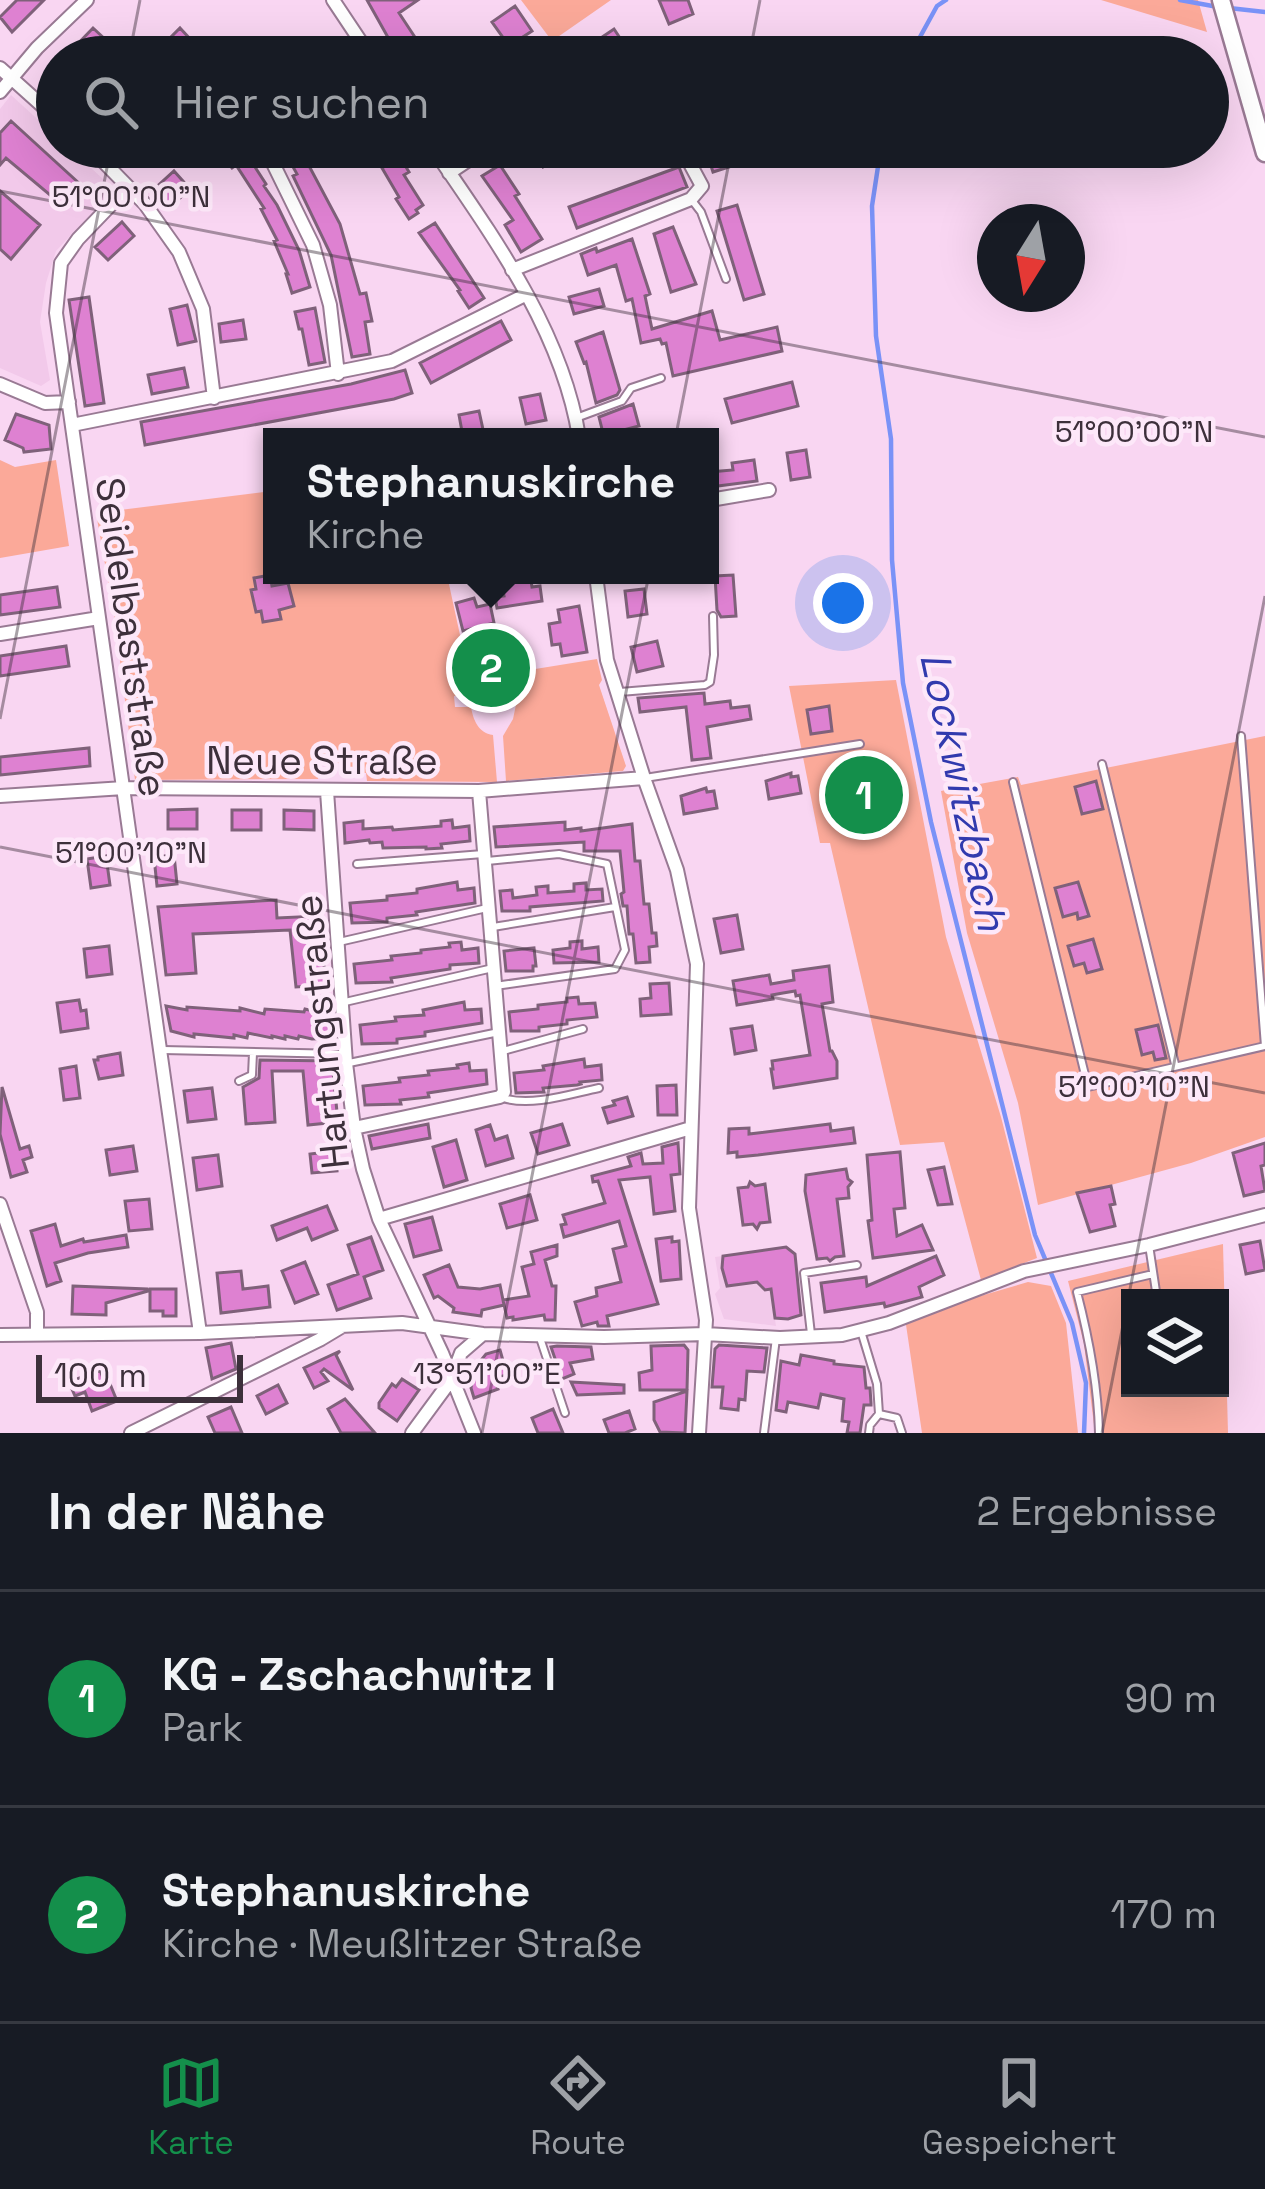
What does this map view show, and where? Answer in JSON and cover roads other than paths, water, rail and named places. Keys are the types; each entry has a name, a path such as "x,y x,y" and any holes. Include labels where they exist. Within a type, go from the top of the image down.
{"street":[{"path":"50,36 87,0"},
{"path":"332,0 357,36"},
{"path":"1221,0 1265,154"},
{"path":"0,92 6,73 36,49"},
{"path":"6,73 36,100"},
{"path":"108,168 145,204 179,251 203,309 214,398"},
{"path":"275,168 313,245 330,304 338,374"},
{"path":"446,168 512,270 559,361 578,428"},
{"path":"449,172 455,168"},
{"path":"512,270 691,200 702,186 692,168"},
{"name":"Seidelbaststraße","path":"127,188 61,263 56,313 200,1333"},
{"path":"72,425 392,361 525,295"},
{"path":"0,384 45,403 69,402"},
{"path":"719,498 769,490"},
{"path":"597,584 606,656 677,870 697,964 689,1208 704,1293 700,1433"},
{"path":"0,634 98,618"},
{"name":"Neue Straße","path":"0,796 124,788 479,791 644,778"},
{"name":"Hartungstraße","path":"327,791 354,1128 379,1219 451,1380"},
{"path":"354,1128 500,1097 504,1092 479,791"},
{"path":"379,1219 691,1128"},
{"path":"0,1204 37,1312 37,1335"},
{"path":"0,1335 200,1333 402,1323 483,1334 811,1338 861,1331 1024,1271 1265,1215"},
{"path":"131,1433 342,1326"},
{"path":"412,1433 451,1380 461,1353 483,1334"},
{"path":"451,1380 474,1433"}],"lane":[{"path":"691,200 701,212 725,279"},
{"path":"576,418 622,401 632,388 661,378"},
{"path":"617,693 710,682 713,616"},
{"path":"1013,782 1088,1087 1265,1046 1241,736"},
{"path":"644,778 860,744"},
{"path":"1102,764 1175,1065"},
{"path":"357,864 559,854 608,864 625,950 615,969 494,987"},
{"path":"338,942 488,908"},
{"path":"490,927 615,908"},
{"path":"342,1003 494,968"},
{"path":"500,1052 583,1029"},
{"path":"158,1050 346,1059 499,1032"},
{"path":"239,1081 252,1075 254,1053"},
{"path":"500,1097 511,1102 538,1100 599,1088"},
{"path":"1149,1245 1155,1289"},
{"path":"811,1338 804,1273 857,1265"},
{"path":"1099,1433 1089,1337 1077,1292 1153,1274"},
{"path":"861,1331 878,1384 879,1414 869,1433"},
{"path":"539,1335 565,1413"},
{"path":"764,1433 776,1338"},
{"path":"879,1414 897,1418 902,1433"}],"waterway":[{"name":"Lockwitzbach","path":"921,36 937,6 946,0"},
{"name":"Lockwitzbach","path":"1180,0 1218,7"},
{"name":"Lockwitzbach","path":"1229,8 1265,12"},
{"name":"Lockwitzbach","path":"878,168 872,206 876,336 891,439 892,560 903,683 931,822 1035,1235 1072,1323 1086,1383 1084,1433"}],"place":[{"name":"Stephanuskirche","path":"491,668"},
{"name":"KG - Zschachwitz I","path":"864,795"}]}
